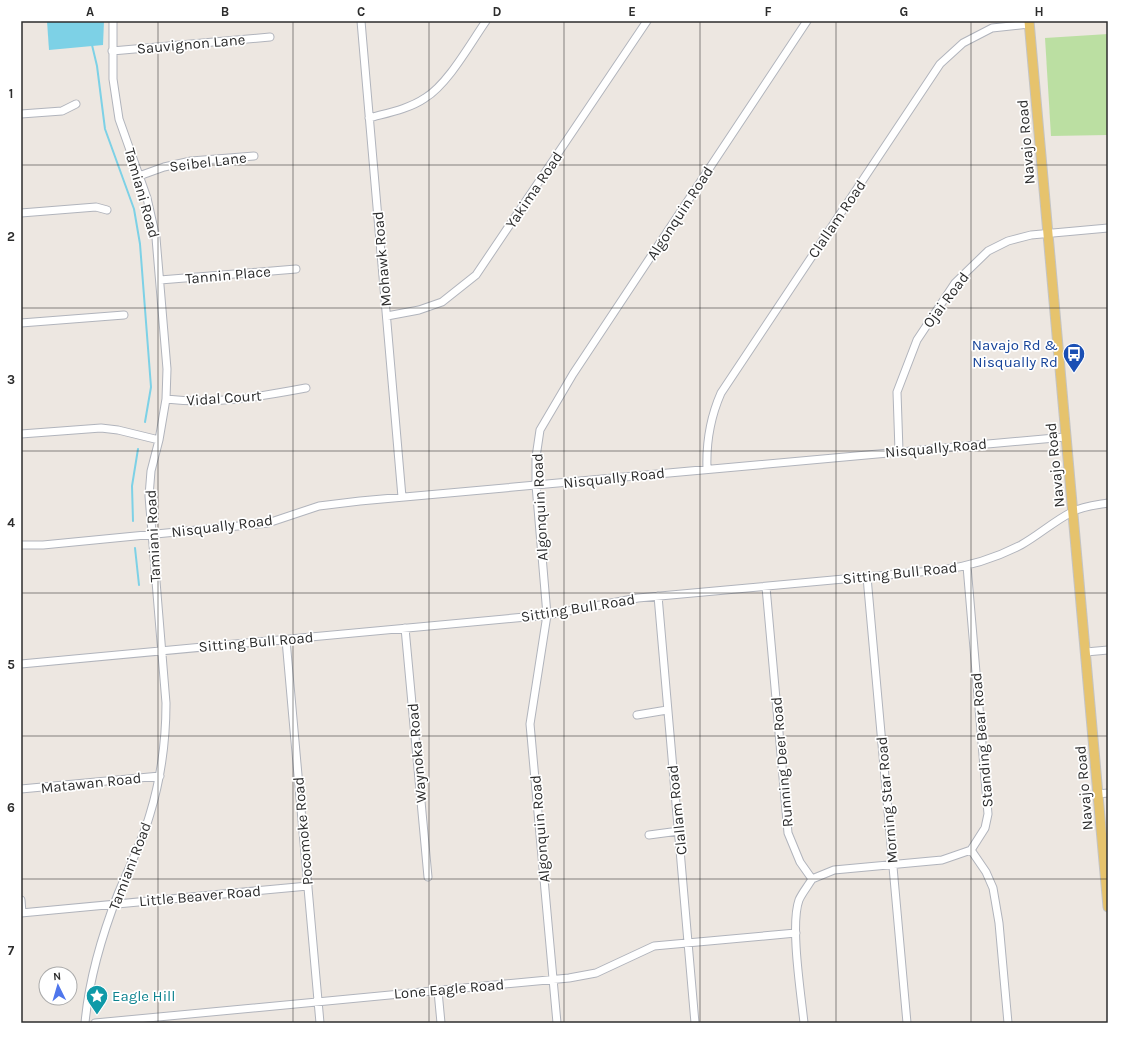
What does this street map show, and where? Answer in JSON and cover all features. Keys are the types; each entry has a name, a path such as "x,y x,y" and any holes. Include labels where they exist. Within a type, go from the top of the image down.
{"main road":[{"name":"Navajo Road","path":"1029,22 1108,906"}],"street":[{"name":"Tamiani Road","path":"85,1023 92,978 115,904 150,815 160,776 166,734 162,651 151,535 149,496 151,471 159,440 166,399 167,369 156,238 147,198 119,119 113,79 113,21"},
{"name":"Mohawk Road","path":"361,21 402,497"},
{"path":"369,118 404,108 424,99 439,87 486,21"},
{"name":"Yakima Road","path":"387,316 419,310 442,302 476,275 647,21"},
{"name":"Algonquin Road","path":"557,1023 530,724 547,615 536,485 536,457 540,430 573,374 807,21"},
{"name":"Clallam Road","path":"707,469 708,432 712,412 722,393 940,64 964,43 992,28 1029,22"},
{"name":"Sauvignon Lane","path":"112,50 270,37"},
{"path":"21,114 62,111 76,104"},
{"name":"Seibel Lane","path":"139,176 164,166 191,161 254,156"},
{"path":"21,213 96,207 107,210"},
{"name":"Ojai Road","path":"899,451 897,392 917,340 955,283 988,251 1008,241 1031,235 1108,228"},
{"name":"Tannin Place","path":"160,280 296,269"},
{"path":"21,322 124,315"},
{"name":"Vidal Court","path":"166,399 203,402 244,400 306,388"},
{"path":"21,434 101,428 118,430 159,440"},
{"name":"Nisqually Road","path":"21,545 43,545 268,523 319,506 402,497 1066,437"},
{"path":"1073,511 1085,506 1108,503"},
{"name":"Sitting Bull Road","path":"21,664 547,615 658,596 766,587 967,566 1000,555 1017,547 1073,511"},
{"name":"Standing Bear Road","path":"967,566 988,814 985,828 971,850"},
{"name":"Morning Star Road","path":"867,577 907,1023"},
{"name":"Running Deer Road","path":"766,587 788,834 800,862 812,879"},
{"name":"Clallam Road","path":"658,596 696,1023"},
{"name":"Waynoka Road","path":"405,628 428,877"},
{"name":"Pocomoke Road","path":"286,640 320,1023"},
{"path":"1086,652 1108,650"},
{"path":"637,715 667,710"},
{"name":"Matawan Road","path":"21,789 160,776"},
{"path":"1098,794 1108,793"},
{"path":"649,835 679,831"},
{"path":"804,1023 796,933 799,900 812,879 834,870 942,860 971,850 986,872 993,888 999,923 1008,1023"},
{"name":"Little Beaver Road","path":"22,913 308,886"},
{"path":"21,900 22,913"},
{"name":"Lone Eagle Road","path":"96,1023 553,979 596,973 654,946 796,933"},
{"path":"438,990 441,1023"}],"green space":[{"path":"1108,34 1108,135 1051,136 1045,38"}],"water":[{"path":"47,21 104,21 103,45 49,50"}],"waterway":[{"path":"92,45 97,66 105,129 134,209 140,244 151,387 145,422"},
{"path":"133,521 132,486 138,449"},
{"path":"135,548 139,585"}],"place":[{"name":"Navajo Rd & Nisqually Rd","path":"1074,374"},
{"name":"Eagle Hill","path":"97,1016"}]}
